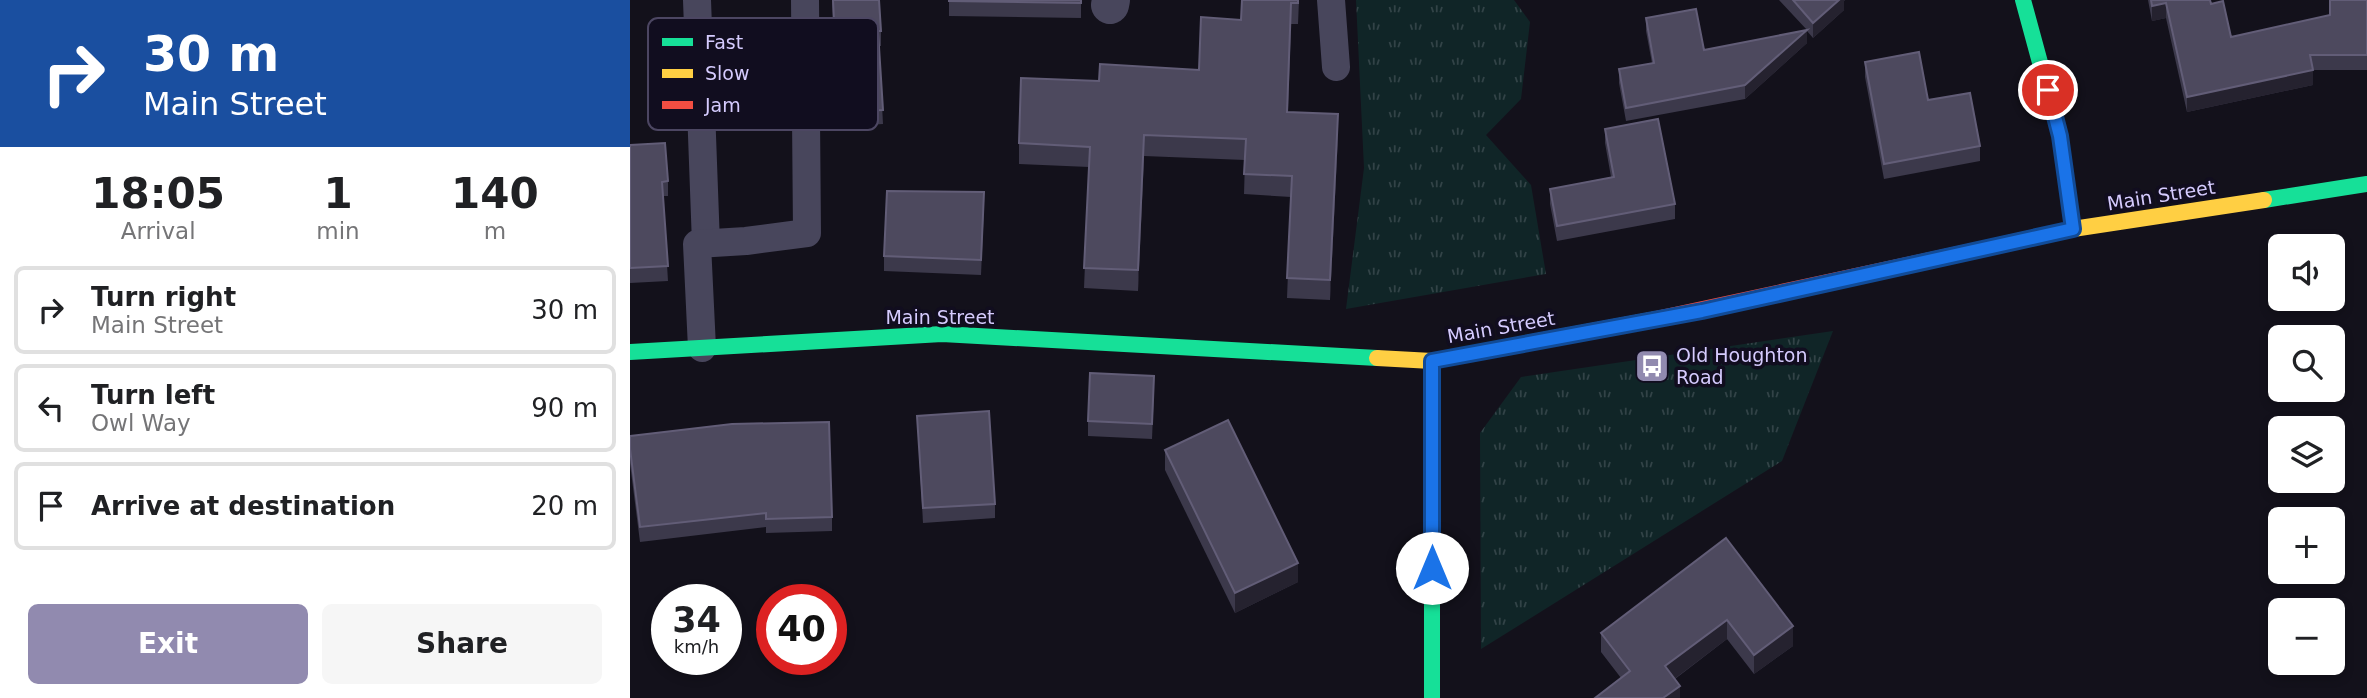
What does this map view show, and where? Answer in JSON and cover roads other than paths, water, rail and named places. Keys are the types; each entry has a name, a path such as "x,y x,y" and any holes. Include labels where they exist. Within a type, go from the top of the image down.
{"main road":[{"path":"2023,0 2060,136 2073,229"},
{"name":"Main Street","path":"630,352 942,334 1432,361 1702,311 2073,229 2367,184"},
{"path":"1432,361 1432,698"}],"lane":[{"path":"697,0 698,18"},
{"path":"806,0 806,18"},
{"path":"1331,0 1336,67"},
{"path":"702,130 706,244"},
{"path":"702,348 697,244 807,233 807,130"}],"place":[{"name":"Old Houghton Road","path":"1652,366"}]}
